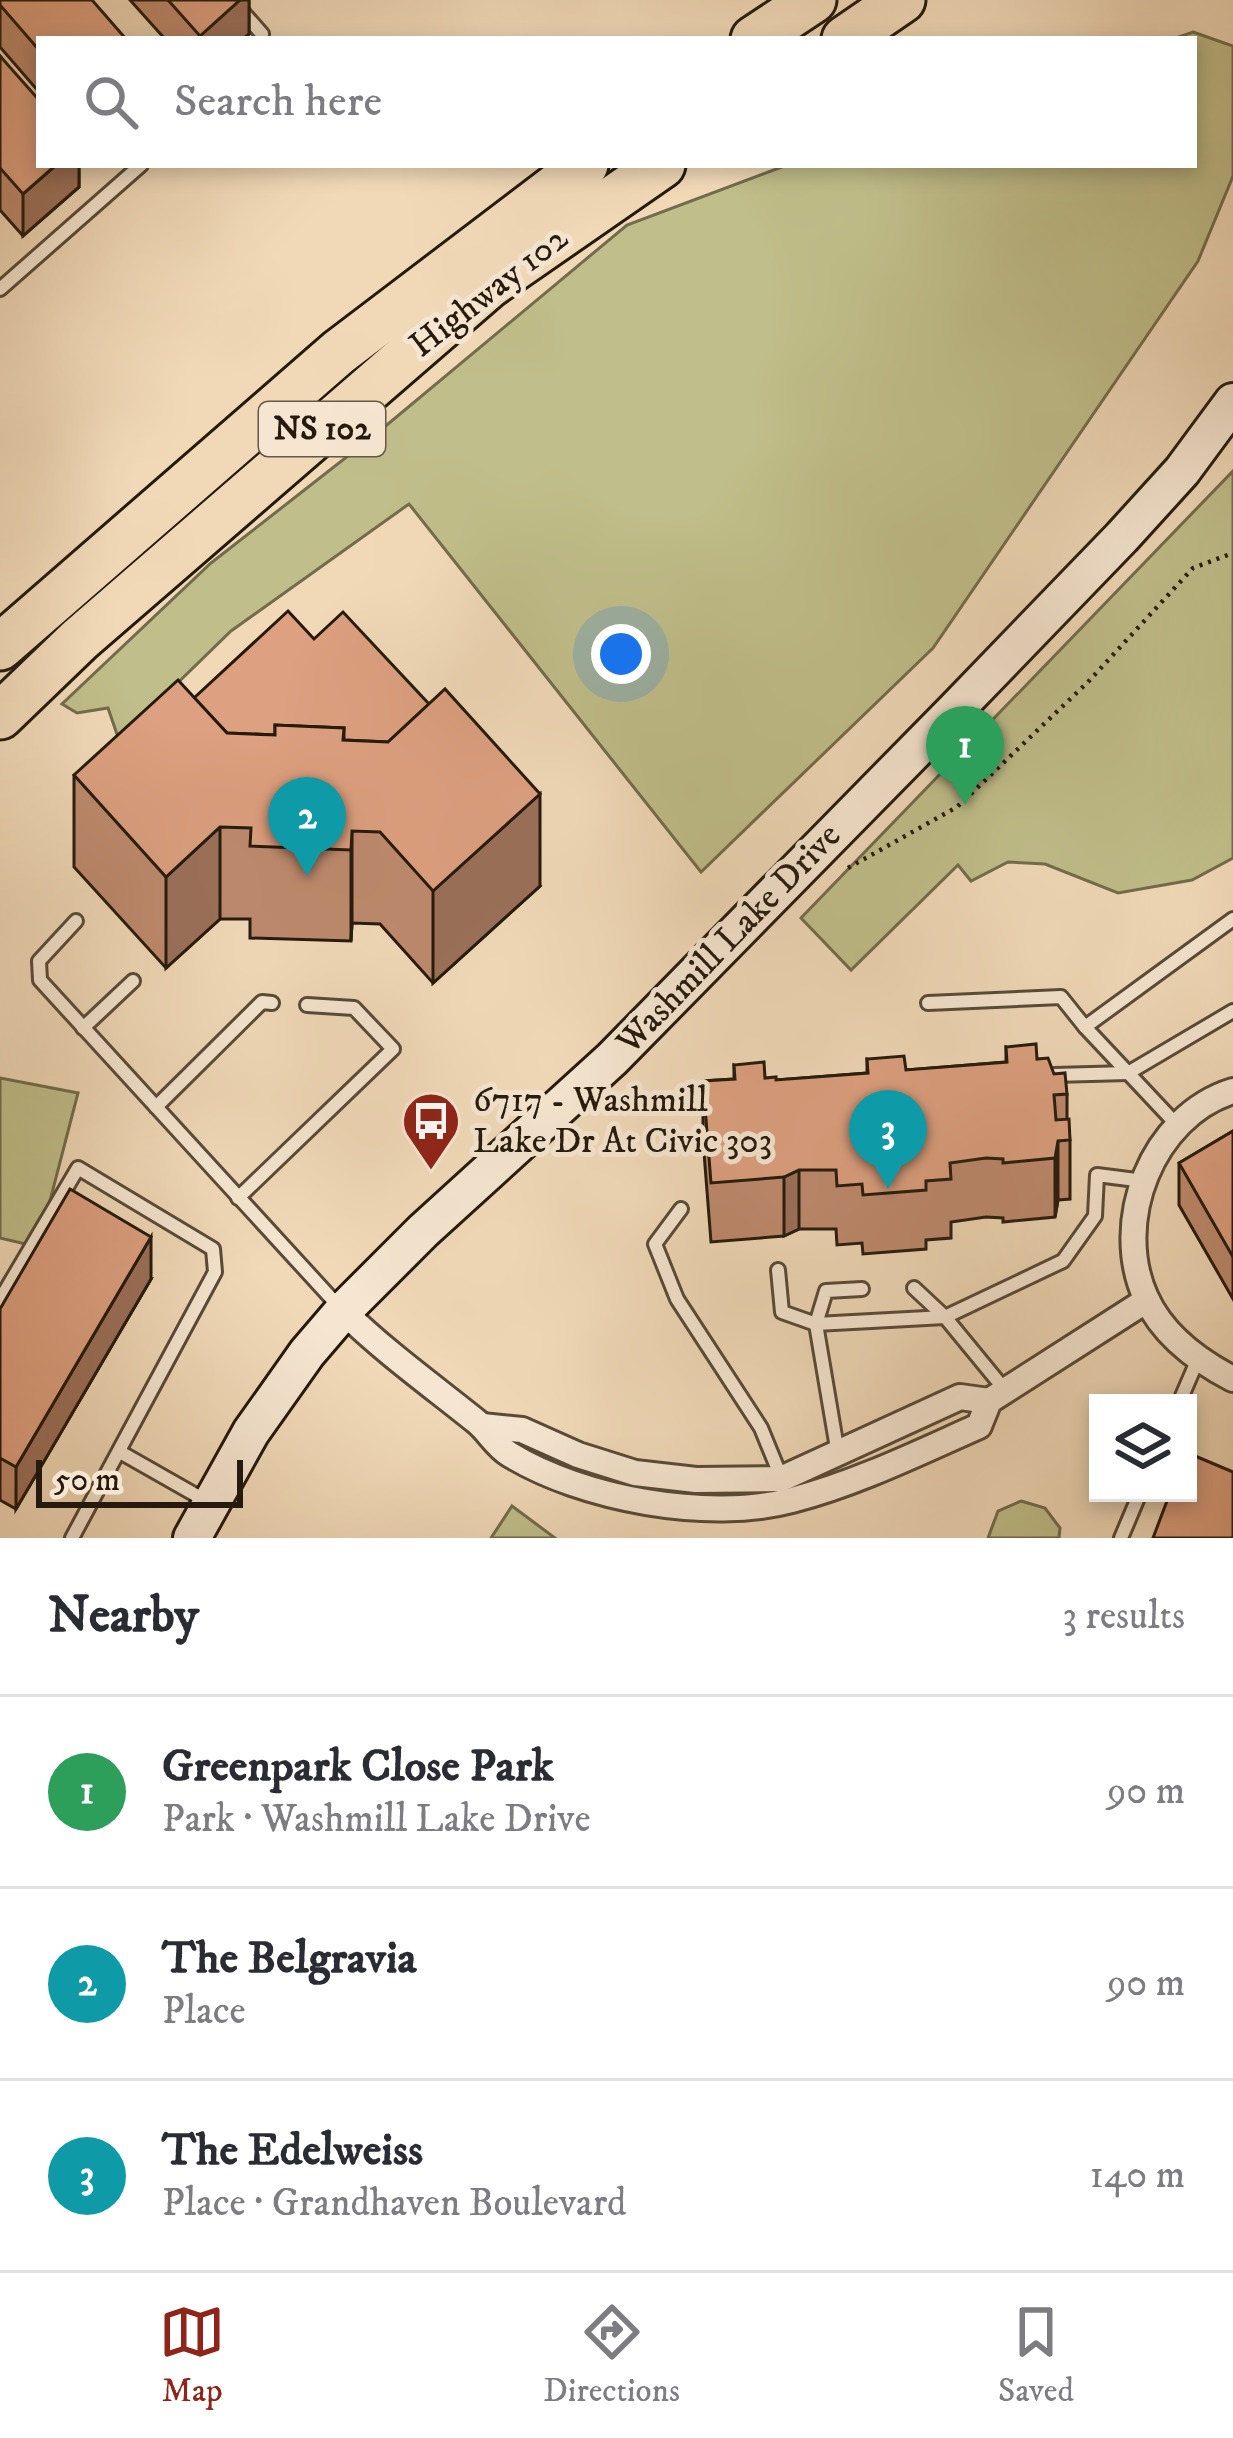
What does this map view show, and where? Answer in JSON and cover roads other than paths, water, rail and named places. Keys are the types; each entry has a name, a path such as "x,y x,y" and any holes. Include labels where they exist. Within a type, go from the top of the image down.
{"highway":[{"path":"759,36 814,0"},
{"path":"849,36 902,0"},
{"name":"Highway 102","path":"0,646 339,352 581,168"},
{"name":"Highway 102","path":"0,716 79,640 489,285 658,168"}],"street":[{"name":"Washmill Lake Drive","path":"192,1538 262,1417 343,1311 423,1231 612,1059 954,711 1182,471 1233,402"},
{"path":"1233,1091 1177,1125 1148,1166 1134,1215 1136,1265 1147,1300 1187,1352 1233,1379"},
{"path":"343,1311 378,1346 482,1426 522,1430 634,1473 785,1490 857,1479 979,1426 997,1396 1147,1300"},
{"path":"785,1490 838,1455 960,1397 997,1396"}],"lane":[{"path":"232,0 262,36"},
{"path":"0,289 138,168"},
{"path":"1084,1027 1233,919"},
{"path":"76,921 39,961 40,980 343,1311"},
{"path":"83,1028 133,981"},
{"path":"928,1003 1061,997 1177,1125"},
{"path":"157,1107 262,1003 272,1003"},
{"path":"238,1198 393,1049 354,1008 307,1004"},
{"path":"1032,1076 1128,1073 1233,1011"},
{"path":"0,1300 78,1168 213,1250 215,1272 72,1538"},
{"path":"778,1270 782,1312 816,1324 945,1317 1063,1261 1095,1216 1097,1175 1144,1180"},
{"path":"681,1209 656,1244 677,1299 761,1428 785,1490"},
{"path":"914,1288 945,1317 997,1396"},
{"path":"838,1455 816,1324 826,1291 862,1289"},
{"path":"1183,1394 1198,1359"},
{"path":"120,1452 209,1502"},
{"path":"1121,1538 1136,1502"}],"place":[{"name":"Greenpark Close Park","path":"965,805"},
{"name":"The Belgravia","path":"307,876"},
{"name":"6717 - Washmill Lake Dr At Civic 303","path":"431,1172"},
{"name":"The Edelweiss","path":"888,1189"}]}
